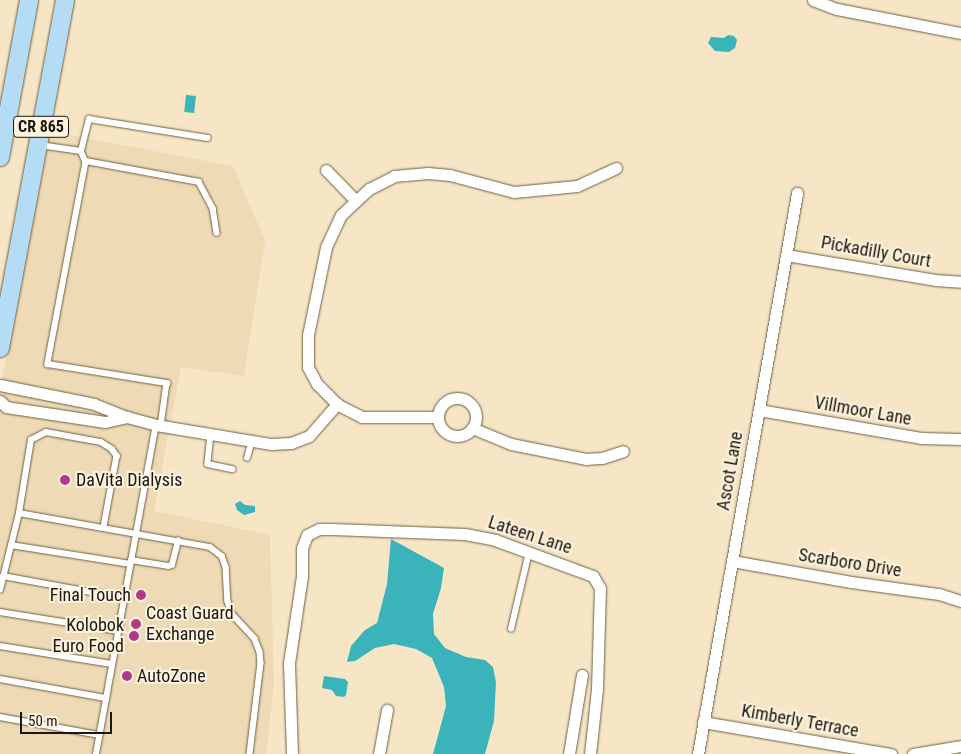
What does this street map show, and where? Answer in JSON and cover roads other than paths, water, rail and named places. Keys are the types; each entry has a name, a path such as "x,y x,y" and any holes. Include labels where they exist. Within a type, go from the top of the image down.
{"main road":[{"name":"CR 865","path":"0,157 29,0"},
{"name":"CR 865","path":"0,348 65,0"}],"street":[{"path":"813,0 852,13 961,33"},
{"path":"438,417 362,417 337,404 317,384 308,367 308,335 326,246 341,214 369,189 394,176 428,173 450,175 514,192 577,186 616,168"},
{"path":"326,170 356,201"},
{"name":"Ascot Lane","path":"698,754 797,193"},
{"name":"Pickadilly Court","path":"786,254 935,280 961,282"},
{"path":"0,385 94,404 127,418 159,426 272,444 291,443 309,436 337,404"},
{"path":"459,398 466,401 474,410 475,422 472,428 462,435 448,433 443,429 438,417 442,406 447,401 459,398"},
{"path":"0,401 6,407 105,422 127,418"},
{"name":"Villmoor Lane","path":"759,410 921,438 961,440"},
{"path":"472,428 511,444 586,459 602,458 624,451"},
{"name":"Lateen Lane","path":"292,754 289,663 302,565 302,548 307,535 319,529 465,534 495,540 594,576 600,588 597,688 590,753"},
{"name":"Scarboro Drive","path":"732,561 850,582 952,596 961,601"},
{"path":"582,675 569,750 590,753"},
{"path":"379,754 387,710"},
{"name":"Kimberly Terrace","path":"703,722 891,754"},
{"path":"913,754 961,746"}],"lane":[{"path":"96,754 136,533 168,383 48,364 86,162 81,151 89,119 207,138"},
{"path":"38,145 81,151"},
{"path":"86,162 199,182 213,208 217,233"},
{"path":"0,590 19,513 31,440 46,432 100,442 112,449 117,456 104,527"},
{"path":"212,434 208,464 232,468"},
{"path":"247,458 252,441"},
{"path":"19,513 210,546 222,556 226,567 228,601 232,614 255,639 260,652 261,663 250,754"},
{"path":"11,544 168,566 172,565 178,541"},
{"path":"511,629 529,552"},
{"path":"3,576 124,598"},
{"path":"0,612 118,631"},
{"path":"0,646 112,664"},
{"path":"0,679 106,698"},
{"path":"0,717 99,735"}],"water":[{"path":"728,35 734,36 737,40 735,48 729,52 715,51 708,43 711,37 724,38"},
{"path":"186,95 196,96 194,113 184,112"},
{"path":"240,501 245,505 255,506 255,512 244,515 237,510 235,504"},
{"path":"391,539 444,568 441,588 433,614 434,634 445,648 466,657 485,660 493,667 496,682 494,721 485,754 433,754 446,706 444,687 432,658 416,649 394,644 375,648 355,661 347,662 351,646 365,630 377,623 387,584"},
{"path":"324,676 345,679 348,682 346,695 344,697 336,696 332,690 322,688"}],"place":[{"name":"DaVita Dialysis","path":"65,480"},
{"name":"Final Touch","path":"141,595"},
{"name":"Coast Guard Exchange","path":"136,624"},
{"name":"Kolobok Euro Food","path":"134,636"},
{"name":"AutoZone","path":"127,676"}]}
